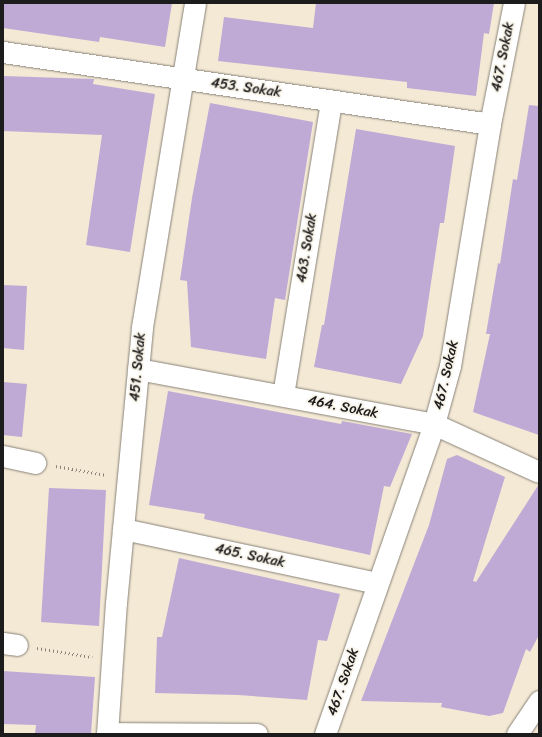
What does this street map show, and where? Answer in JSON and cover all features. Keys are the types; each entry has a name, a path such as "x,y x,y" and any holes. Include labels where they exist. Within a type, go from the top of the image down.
{"street":[{"name":"451. Sokak","path":"107,734 123,529 129,479 142,327 195,3"},
{"name":"467. Sokak","path":"325,734 434,424 450,366 490,124 514,3"},
{"name":"453. Sokak","path":"3,52 490,124"},
{"name":"463. Sokak","path":"283,395 331,101"},
{"name":"464. Sokak","path":"138,369 434,424 539,472"},
{"path":"3,456 36,463"},
{"name":"465. Sokak","path":"123,529 377,583"},
{"path":"517,734 539,701"},
{"path":"107,734 257,734"}],"path":[{"path":"36,463 129,479"},
{"path":"10,644 112,661"}],"building":[{"path":"3,3 172,3 165,47 100,37 99,42 3,28"},
{"path":"316,3 494,3 489,34 484,33 476,96 407,88 407,82 218,61 224,17 313,28"},
{"path":"3,76 94,79 93,84 155,94 130,252 86,245 102,135 3,131"},
{"path":"210,103 313,122 285,300 275,298 266,359 191,347 187,281 180,280 192,198"},
{"path":"529,105 539,106 539,435 473,412 490,334 486,334 498,263 500,264 513,179 517,180"},
{"path":"356,129 455,146 444,223 440,223 423,336 401,384 314,367 322,325 324,325"},
{"path":"3,285 27,286 24,350 3,348"},
{"path":"3,382 27,384 22,437 3,435"},
{"path":"168,391 341,424 342,421 412,434 390,487 384,486 370,555 204,519 205,514 149,505"},
{"path":"457,455 505,477 473,581 476,582 539,484 539,635 530,652 526,649 503,713 489,716 441,707 442,703 361,701 429,525 447,459"},
{"path":"49,488 106,490 99,626 41,622"},
{"path":"179,558 340,594 327,641 318,640 307,700 238,695 155,693 157,637 162,637"},
{"path":"3,671 95,677 91,734 35,734 36,725 3,724"}]}
